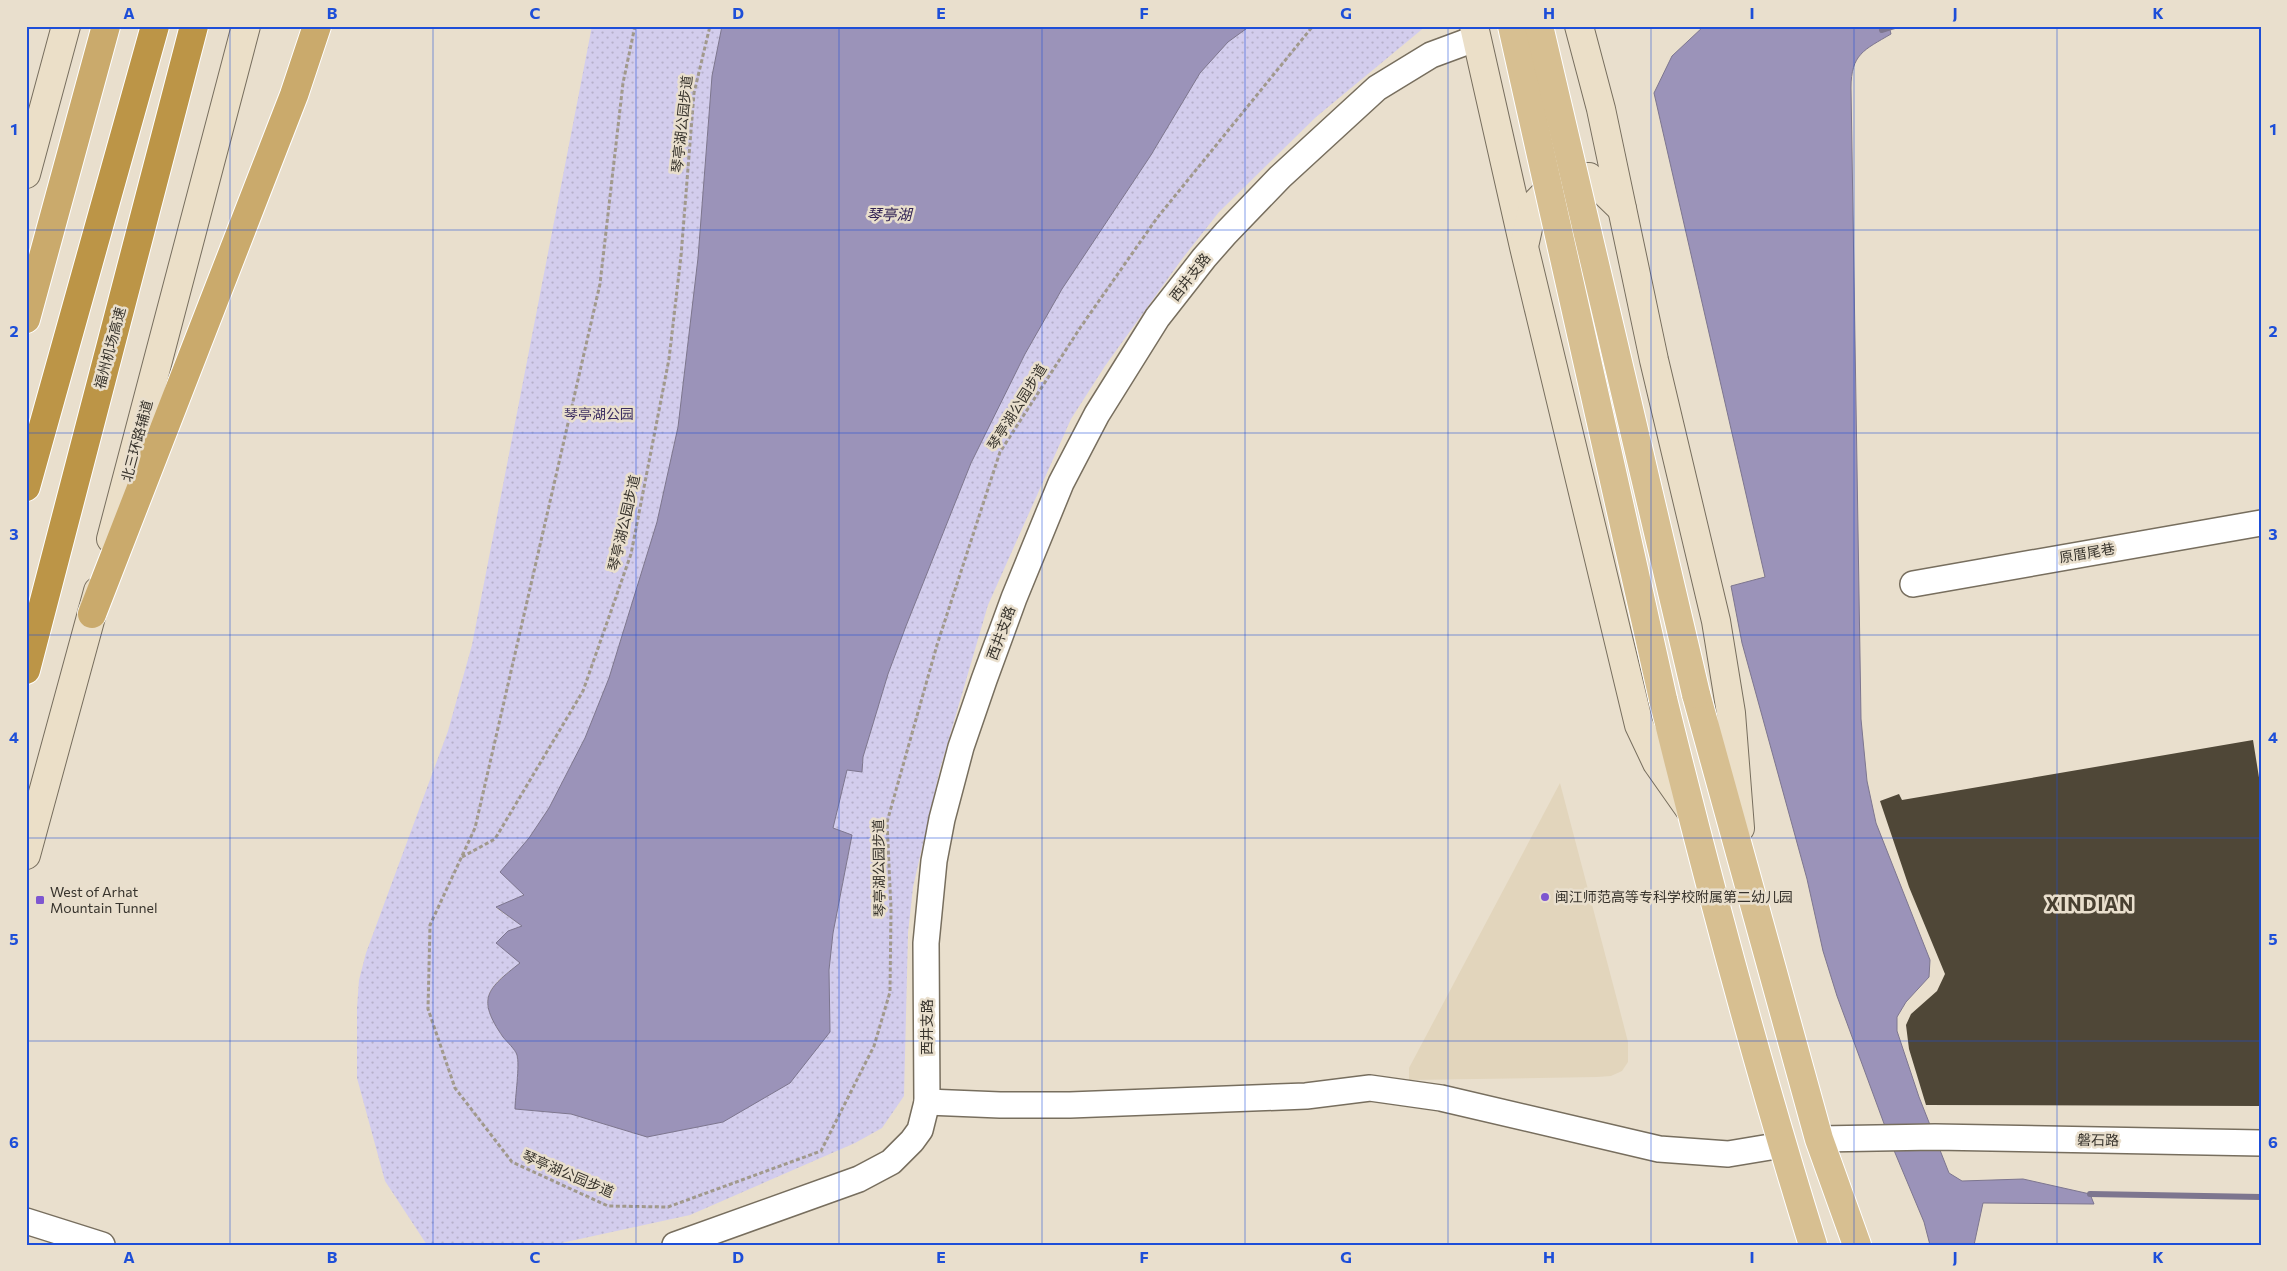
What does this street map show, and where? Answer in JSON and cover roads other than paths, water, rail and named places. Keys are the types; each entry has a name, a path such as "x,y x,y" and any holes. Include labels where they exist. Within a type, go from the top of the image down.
{"highway":[{"path":"26,319 106,26"},
{"path":"138,93 150,26"},
{"path":"26,488 138,93 155,26"},
{"name":"福州机场高速","path":"26,670 194,26"},
{"path":"187,53 200,26"},
{"path":"92,614 291,104 317,26"}],"main road":[{"path":"26,174 66,26"},
{"name":"北三环路辅道","path":"26,855 92,614 246,26"},
{"path":"1512,26 1663,699 1690,810 1782,1145 1813,1245"},
{"path":"1539,26 1696,694 1820,1139 1857,1245"},
{"path":"1579,26 1601,109 1654,360 1716,621 1731,713 1743,864"},
{"path":"1476,32 1524,246 1638,725 1657,763 1690,810"},
{"path":"1524,246 1533,206 1560,178 1589,176 1622,209"}],"street":[{"name":"西井支路","path":"675,1245 878,1170 904,1152 920,1130 927,1102 926,943 933,871 942,819 969,723 1014,598 1046,516 1078,449 1127,366 1169,303 1204,258 1280,177 1392,77 1476,32"},
{"name":"原厝尾巷","path":"1913,584 2261,523"},
{"path":"927,1102 1000,1106 1070,1105 1306,1096 1370,1088 1441,1098 1659,1149 1728,1154 1782,1145"},
{"name":"磐石路","path":"1820,1139 1935,1137 2261,1143"},
{"path":"26,1221 102,1245"}],"water":[{"name":"琴亭湖","path":"722,26 1250,26 1228,42 1200,73 1151,155 1062,289 1025,354 971,463 888,674 863,757 862,772 847,770 833,828 852,835 833,933 829,970 830,1032 790,1083 723,1122 647,1137 571,1114 515,1109 518,1074 517,1055 495,1024 488,1003 489,995 493,988 520,963 496,943 508,931 522,926 496,907 524,895 500,872 529,838 549,808 585,738 609,678 657,522 678,427 698,258 712,76"},
{"path":"1704,26 1889,26 1891,34 1873,44 1861,54 1853,67 1851,88 1861,719 1867,781 1876,823 1930,960 1929,977 1906,1002 1897,1017 1897,1031 1919,1097 1949,1173 1962,1181 2023,1179 2090,1194 2094,1204 1983,1203 1974,1245 1930,1245 1924,1222 1893,1148 1837,996 1823,951 1807,879 1742,643 1731,586 1765,577 1654,93 1672,56"}],"waterway":[{"path":"1882,30 1895,26"},
{"path":"2090,1194 2261,1197"}],"place":[{"name":"闽江师范高等专科学校附属第二幼儿园","path":"1545,897"},
{"name":"West of Arhat Mountain Tunnel","path":"40,900"}],"district":[{"name":"XINDIAN","path":"2090,904"}],"park label":[{"name":"琴亭湖公园","path":"599,414"}]}
